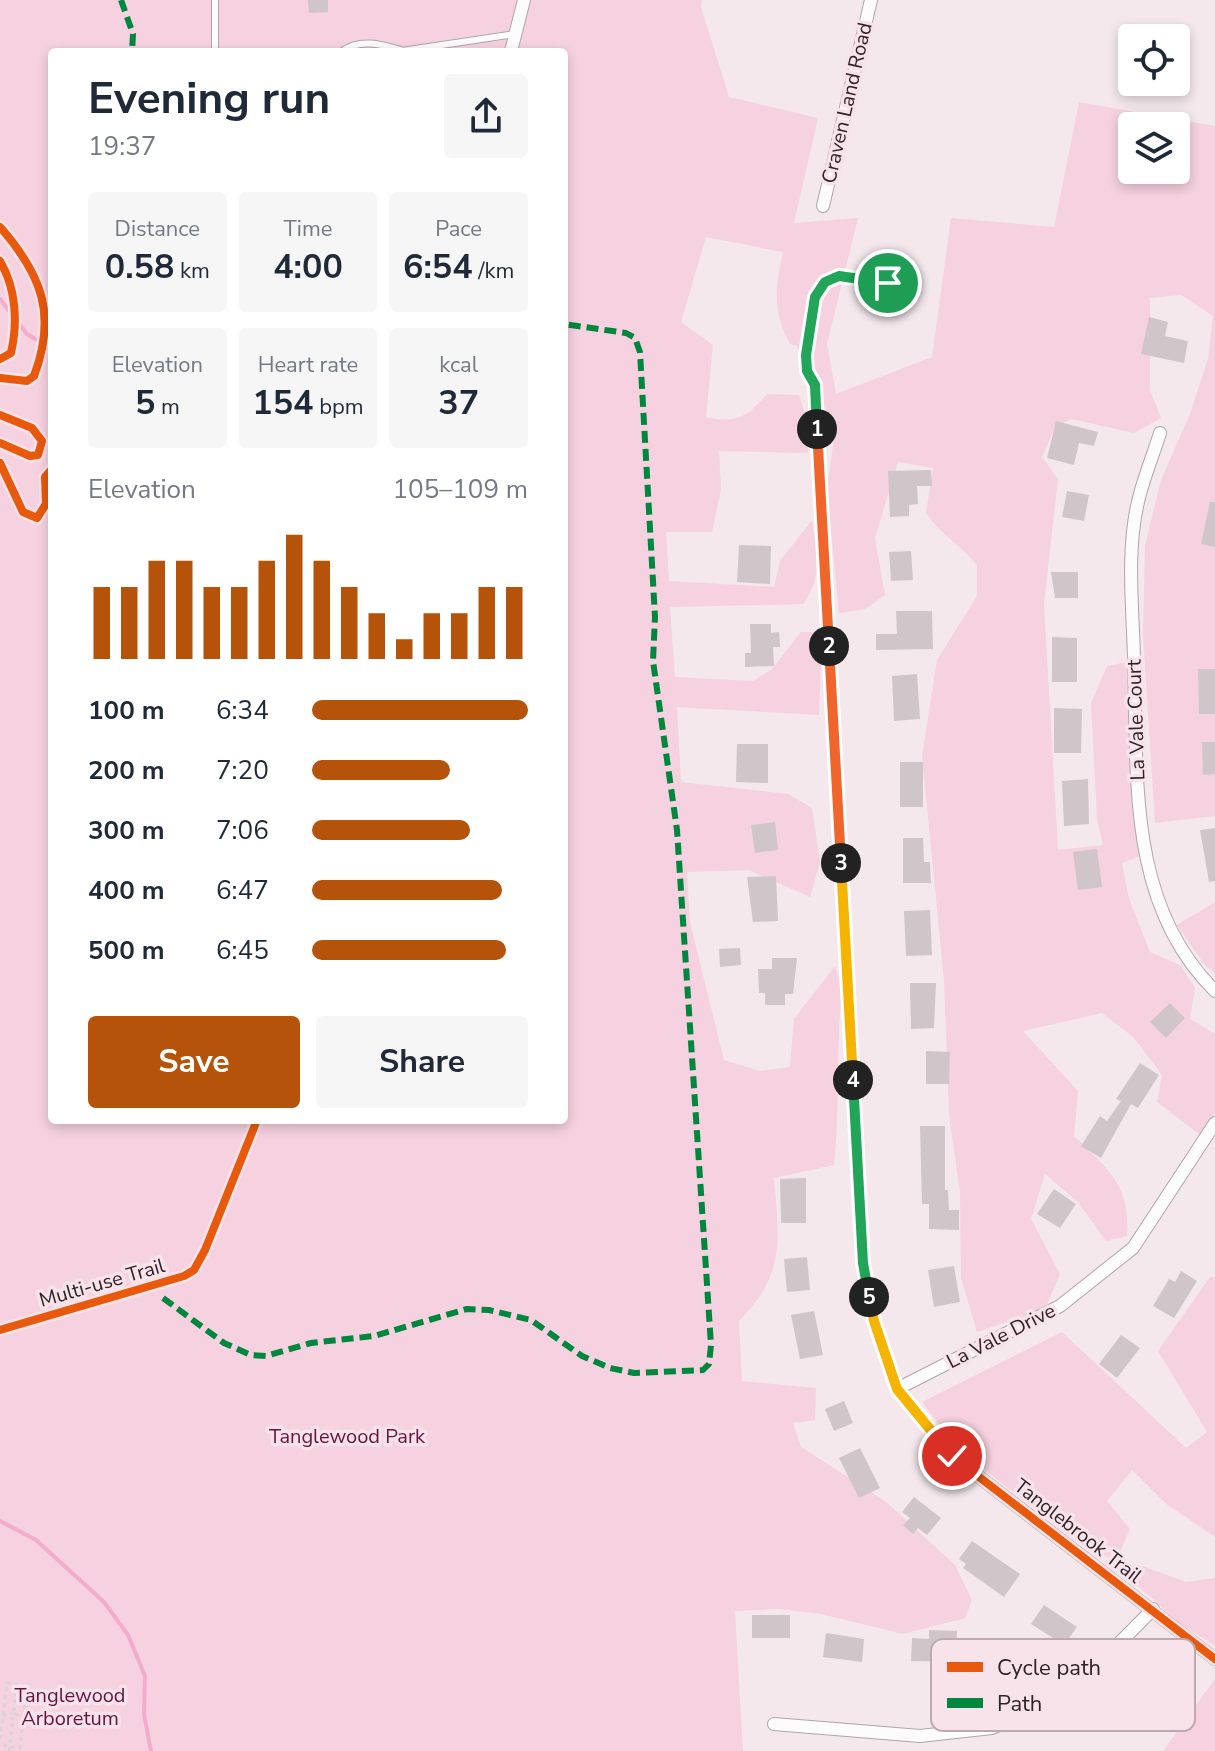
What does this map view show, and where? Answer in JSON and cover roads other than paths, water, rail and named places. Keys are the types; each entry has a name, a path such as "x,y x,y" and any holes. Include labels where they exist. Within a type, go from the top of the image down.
{"street":[{"path":"512,48 524,0"},
{"name":"Craven Land Road","path":"823,206 871,0"},
{"name":"Tanglebrook Trail","path":"815,385 863,1263 874,1321 897,1389 952,1456 1190,1639"},
{"name":"La Vale Court","path":"1160,433 1137,504 1132,575 1140,836 1158,904 1190,967 1215,991"},
{"name":"La Vale Drive","path":"897,1389 1060,1306 1133,1248 1215,1123"},
{"path":"1123,1639 1153,1609"},
{"name":"Tanglebrook Trail","path":"1195,1643 1215,1659"},
{"path":"774,1724 920,1736 965,1731"}],"lane":[{"path":"215,0 215,48"},
{"path":"419,48 515,34"},
{"path":"347,48 366,43 386,48"},
{"path":"815,385 807,371 806,355 815,297 825,282 839,276 888,283"}],"waterway":[{"path":"0,299 27,334 48,347"},
{"path":"0,1521 36,1540 104,1602 128,1635 145,1676 144,1714 151,1751"}],"park label":[{"name":"Tanglewood Park","path":"347,1436"},
{"name":"Tanglewood Arboretum","path":"70,1706"}]}
